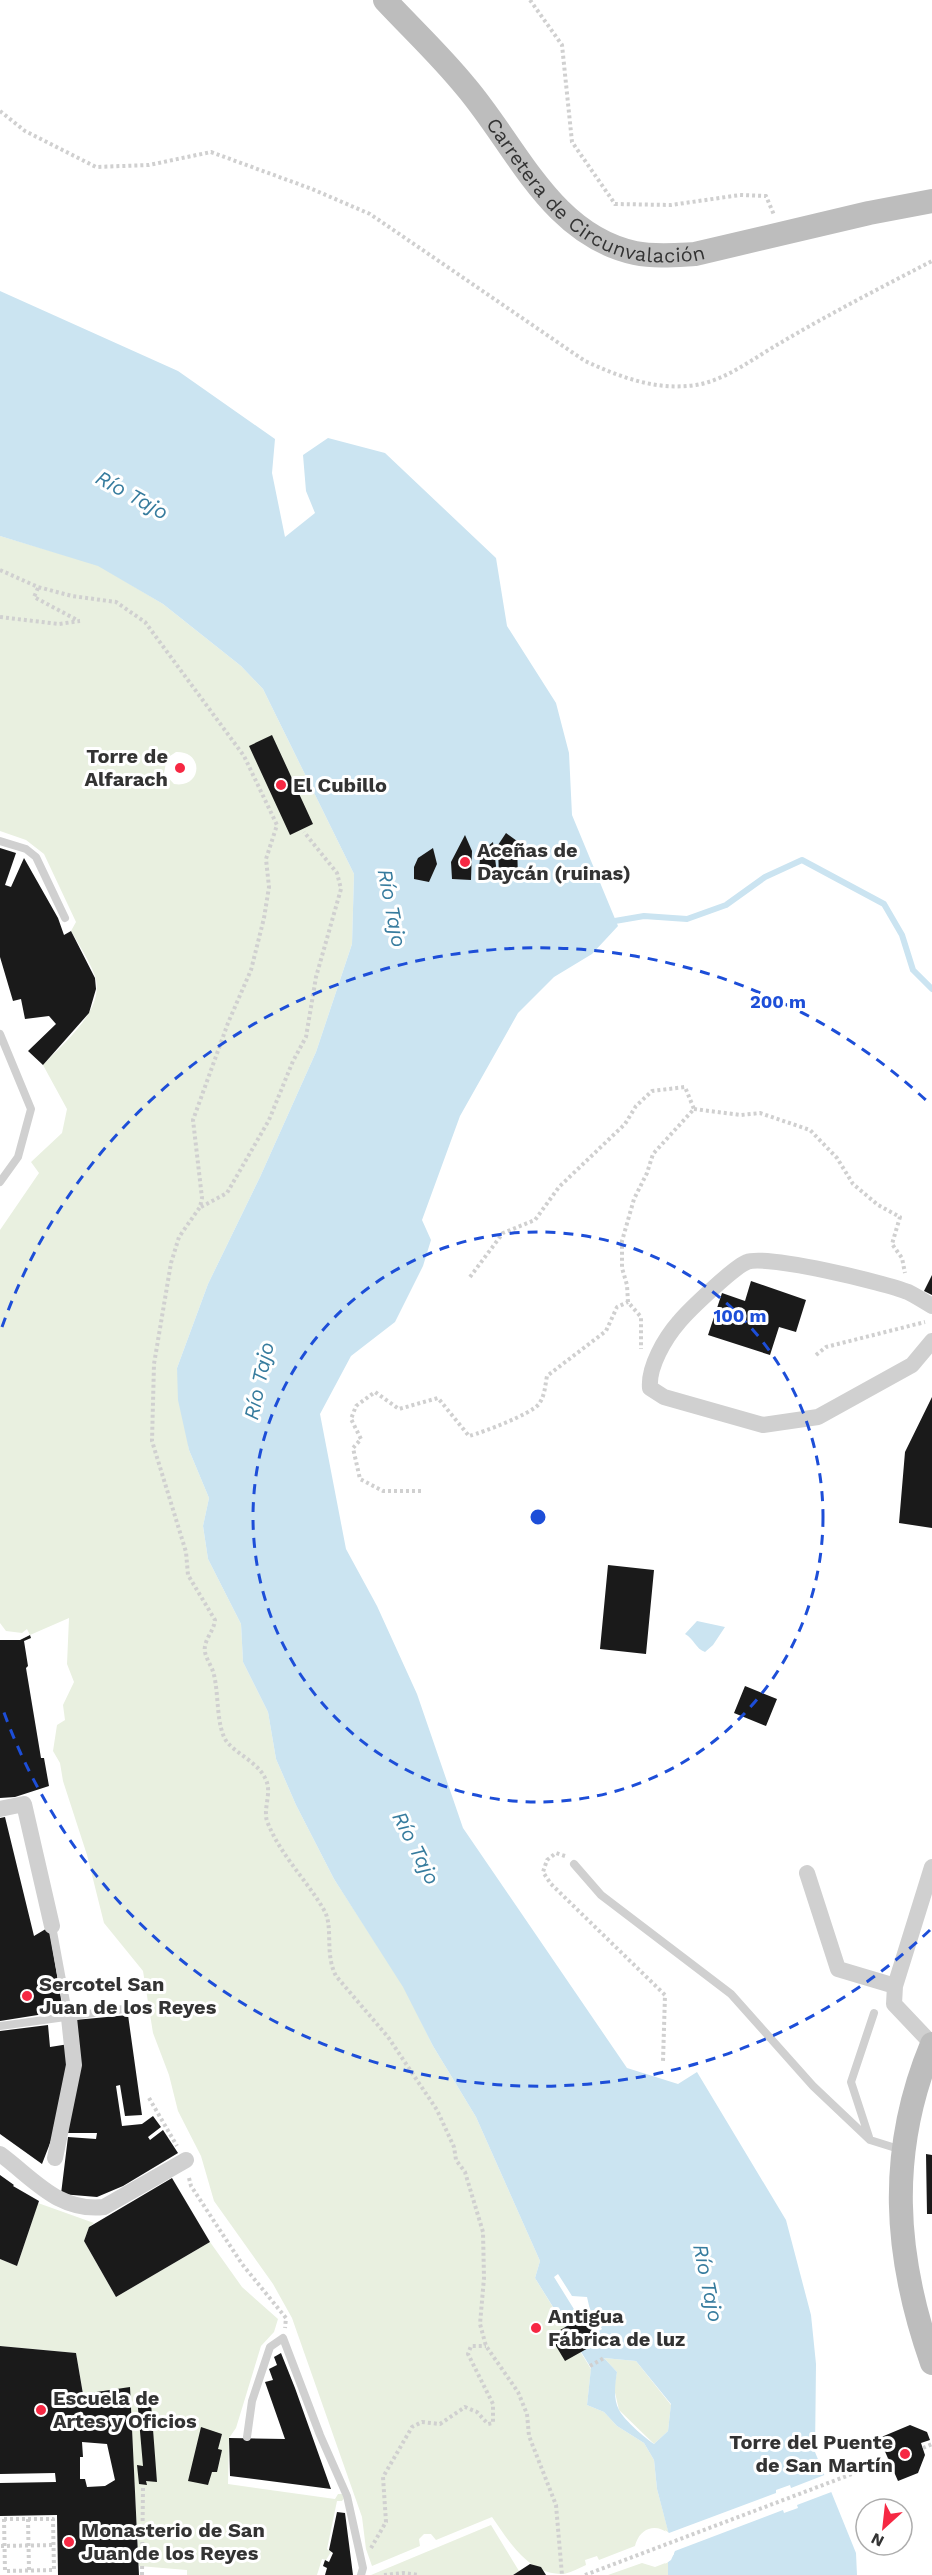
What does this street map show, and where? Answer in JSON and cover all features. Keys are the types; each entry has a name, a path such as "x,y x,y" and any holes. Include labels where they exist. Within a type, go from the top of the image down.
{"main road":[{"name":"Carretera de Circunvalación","path":"385,0 467,87 546,196 567,218 589,234 636,254 695,254 932,201"},
{"path":"932,2044 914,2095 901,2191 902,2238 908,2280 919,2326 932,2363"}],"street":[{"path":"932,1306 907,1292 821,1269 758,1261 747,1262 686,1314 670,1333 649,1378 650,1388 664,1397 763,1425 818,1417 912,1365 932,1341"},
{"path":"0,1809 24,1804 52,1926"},
{"path":"932,1867 895,1986 894,2004 932,2044"},
{"path":"807,1873 838,1969 895,1986"},
{"path":"55,2158 74,2065 69,2018"},
{"path":"0,2154 63,2202 75,2207 90,2209 104,2207 186,2160"}],"lane":[{"path":"0,841 26,849 36,857 65,918"},
{"path":"0,1034 31,1109 18,1157 0,1182"},
{"path":"574,1864 601,1895 731,1994 813,2086 870,2140 905,2151"},
{"path":"52,1926 69,2018"},
{"path":"0,2026 138,2007"},
{"path":"870,2140 851,2082 874,2013"},
{"path":"247,2437 252,2401 270,2347 283,2338 320,2435 347,2496 362,2564 361,2575"}],"path":[{"path":"530,0 562,45 572,142 615,204 670,205 740,195 766,196 782,233"},
{"path":"0,111 25,131 96,167 149,165 211,152 312,189 370,214 585,361 623,378 661,385 696,385 732,372 852,303 932,261"},
{"path":"0,570 38,587 72,596 116,602 145,622 238,747 277,825 266,859 269,887 264,918 250,970 193,1120 202,1186 200,1207"},
{"path":"0,617 58,624 80,621 34,597 38,587"},
{"path":"304,832 337,873 341,889 316,977 306,1037 292,1061 269,1120 227,1193 200,1207 179,1237 171,1263 154,1364 152,1441 186,1552 188,1575 215,1620 205,1646 205,1655 211,1662 220,1708 219,1724 223,1736 267,1780 269,1792 266,1817 290,1863 326,1912 330,1965 336,1976 370,2013 437,2110 454,2147 456,2160 465,2172 483,2232 484,2278 480,2324 486,2346 518,2392 527,2414 528,2436 556,2505 562,2575"},
{"path":"470,1277 503,1233 535,1220 559,1187 625,1124 636,1106 652,1091 685,1087 694,1109"},
{"path":"694,1109 741,1115 760,1113 810,1130 837,1158 853,1184 878,1205 900,1216 892,1244 902,1258 907,1292"},
{"path":"649,1378 641,1366 640,1317 628,1302 627,1285 622,1268 622,1242 634,1199 647,1173 653,1154 694,1109"},
{"path":"421,1491 383,1491 360,1479 353,1448 361,1439 351,1419 356,1406 375,1392 399,1408 438,1398 470,1436 486,1432 537,1407 544,1396 547,1376 606,1330 617,1306 628,1302"},
{"path":"816,1355 826,1347 932,1321"},
{"path":"574,1864 567,1856 556,1853 547,1860 543,1872 551,1884 665,1995 663,2061"},
{"path":"149,2098 186,2160 191,2186 242,2264 286,2318 283,2338"},
{"path":"362,2564 386,2522 383,2476 412,2427 422,2422 440,2424 465,2407 477,2412 488,2424 494,2423 493,2404 468,2354 471,2346 486,2346"},
{"path":"590,2366 604,2358"},
{"path":"923,2448 932,2444"},
{"path":"585,2575 889,2460"},
{"path":"142,2575 143,2488"},
{"path":"4,2519 28,2519 53,2519 54,2570 5,2571 4,2519"},
{"path":"28,2519 29,2570"},
{"path":"3,2546 54,2546"},
{"path":"384,2575 403,2573 419,2575"}],"green space":[{"path":"0,536 98,565 163,604 241,666 263,689 354,874 352,944 316,1052 260,1177 208,1284 177,1368 189,1450 209,1498 203,1526 208,1559 241,1624 243,1662 268,1712 276,1759 296,1805 334,1879 404,1987 433,2046 476,2117 540,2261 535,2278 591,2369 587,2405 604,2412 617,2426 644,2443 654,2460 657,2489 669,2534 658,2528 648,2529 640,2535 635,2546 599,2560 597,2556 585,2560 586,2565 564,2574 551,2573 530,2563 513,2546 492,2517 436,2540 431,2534 424,2534 419,2539 420,2546 372,2566 366,2549 362,2517 292,2318 273,2284 214,2201 201,2156 178,2111 169,2075 153,2033 143,1971 104,1923 87,1855 63,1781 60,1763 53,1751 57,1725 65,1720 63,1705 74,1682 67,1664 69,1618 30,1635 27,1629 22,1633 6,1631 0,1623 0,1230 39,1173 31,1162 62,1133 67,1109 43,1065 81,1025 89,1013 97,989 93,970 71,931 76,922 44,854 26,840 0,831","holes":["176,752 192,757 195,763 195,776 183,784 174,784 164,773 167,758"]},
{"path":"38,2203 94,2223 89,2227 84,2241 116,2297 210,2242 242,2287 278,2319 274,2332 261,2346 236,2428 229,2438 228,2484 335,2499 338,2494 342,2494 344,2498 342,2501 337,2501 327,2549 331,2552 326,2560 322,2559 317,2575 187,2575 187,2570 139,2566 134,2476 83,2394 76,2353 0,2346 0,2259 17,2266"},
{"path":"604,2358 636,2361 671,2405 668,2431 654,2444 619,2410 614,2388 617,2372"},
{"path":"491,2525 519,2571 513,2575 371,2575"},
{"path":"668,2562 668,2575 608,2575 642,2563 655,2567"}],"water":[{"name":"Río Tajo","path":"0,291 178,371 275,439 272,473 285,537 315,513 306,491 303,455 328,438 385,453 496,558 507,626 556,703 569,753 572,815 618,926 592,954 554,977 518,1013 460,1116 422,1220 431,1240 423,1266 395,1322 351,1356 320,1414 346,1549 377,1606 417,1694 463,1828 627,2068 678,2084 697,2072 786,2220 811,2315 816,2364 815,2452 854,2548 857,2575 668,2575 668,2562 674,2554 657,2489 654,2460 644,2443 617,2426 604,2412 587,2405 591,2368 535,2278 540,2261 476,2117 433,2046 403,1987 334,1879 296,1805 276,1759 268,1712 243,1662 241,1624 208,1559 203,1526 209,1498 189,1450 178,1400 177,1368 208,1284 260,1177 316,1052 352,944 354,874 263,689 241,666 163,604 98,566 0,536","holes":["558,2274 572,2296 587,2297 590,2310 602,2329 594,2334 599,2342 595,2343 554,2277","604,2358 636,2361 671,2404 668,2431 654,2444 630,2424 619,2410 615,2396 617,2372"]},
{"path":"697,1621 725,1627 713,1645 705,1652 685,1634"}],"pier":[{"path":"827,2474 834,2491 797,2505 798,2508 784,2513 783,2510 675,2551 671,2560 665,2564 672,2551 665,2530 669,2533 776,2493 776,2490 790,2485 791,2488"}],"building":[{"name":"El Cubillo","path":"272,735 313,824 290,835 249,746"},
{"path":"506,833 517,841 518,880 499,880 498,845"},
{"path":"465,835 472,851 471,880 452,879 451,862"},
{"path":"493,842 496,866 491,880 477,881 481,852"},
{"path":"0,848 16,853 5,885 11,887 24,858 58,918 64,935 71,931 95,978 96,989 89,1013 43,1065 28,1051 56,1024 49,1016 25,1019 21,999 13,1001 0,957"},
{"path":"433,848 437,864 429,882 414,879 414,867 418,858"},
{"path":"932,1275 932,1295 924,1291"},
{"path":"751,1281 806,1300 796,1332 779,1327 770,1355 708,1335 722,1293 745,1301"},
{"path":"932,1397 932,1528 899,1523 905,1452"},
{"path":"608,1565 654,1570 646,1654 600,1649"},
{"path":"30,1635 31,1638 24,1641 28,1666 26,1668 41,1758 44,1758 49,1786 15,1797 0,1798 0,1640 20,1640"},
{"path":"745,1686 777,1699 766,1726 734,1713"},
{"path":"5,1817 34,1936 49,1927 63,2011 0,2021 0,1818"},
{"path":"128,2015 142,2115 125,2116 120,2085 116,2086 122,2126 142,2124 153,2116 161,2127 148,2137 150,2140 163,2130 178,2153 123,2186 97,2197 61,2194 68,2137 96,2139 97,2133 68,2133 75,2020"},
{"path":"48,2025 50,2047 69,2044 71,2066 52,2138 42,2164 0,2134 0,2031"},
{"path":"926,2154 932,2155 932,2214 927,2214"},
{"path":"0,2175 13,2186 39,2201 17,2266 0,2259"},
{"path":"172,2178 210,2242 116,2297 84,2241 89,2227"},
{"path":"584,2316 599,2342 565,2361 550,2336"},
{"path":"0,2346 76,2353 83,2394 130,2387 139,2575 58,2575 57,2515 0,2516 0,2483 56,2482 55,2473 0,2474","holes":["82,2442 107,2444 115,2480 105,2486 87,2487 85,2479 80,2479 80,2457 83,2457"]},
{"path":"281,2353 331,2489 230,2476 229,2438 285,2439 265,2382 273,2380 269,2369 277,2365 274,2357"},
{"path":"137,2397 151,2403 157,2482 146,2481 147,2485 139,2484 137,2465 143,2466"},
{"name":"Torre del Puente de San Martín","path":"910,2425 927,2432 930,2440 921,2443 925,2455 918,2473 898,2481 879,2438"},
{"path":"201,2427 222,2434 218,2449 222,2450 217,2472 212,2472 208,2485 188,2481"},
{"path":"337,2512 345,2513 353,2575 325,2575 327,2568 323,2566 325,2560 329,2562 333,2553 329,2550"},
{"path":"530,2564 541,2567 546,2575 513,2575"}],"waterway":[{"path":"609,922 644,916 687,919 726,905 765,877 802,860 884,904 902,935 913,970 932,989"}],"place":[{"name":"Torre de Alfarach","path":"180,768"},
{"name":"El Cubillo","path":"281,785"},
{"name":"Aceñas de Daycán (ruinas)","path":"465,862"},
{"name":"Sercotel San Juan de los Reyes","path":"27,1996"},
{"name":"Antigua Fábrica de luz","path":"536,2328"},
{"name":"Escuela de Artes y Oficios","path":"41,2410"},
{"name":"Torre del Puente de San Martín","path":"905,2454"},
{"name":"Monasterio de San Juan de los Reyes","path":"69,2542"}]}
